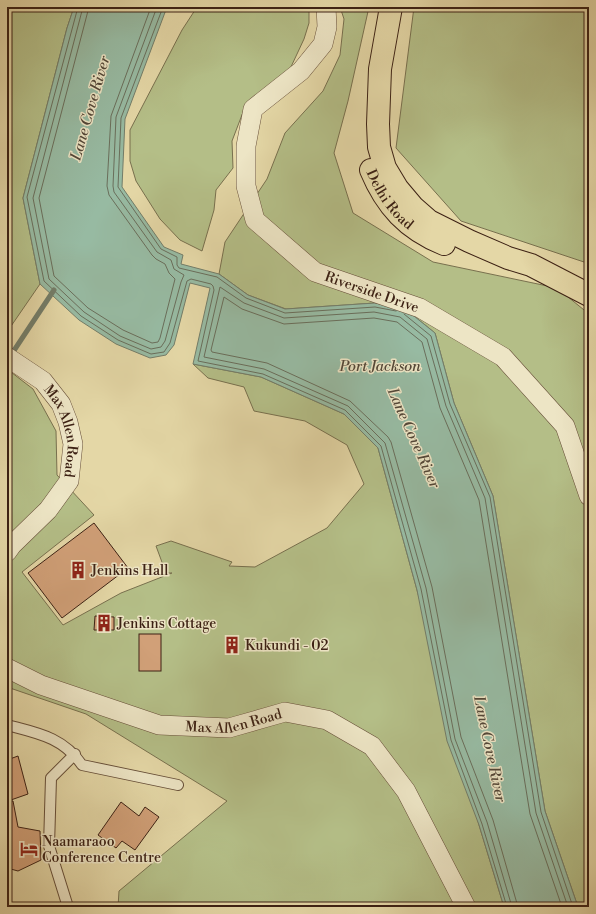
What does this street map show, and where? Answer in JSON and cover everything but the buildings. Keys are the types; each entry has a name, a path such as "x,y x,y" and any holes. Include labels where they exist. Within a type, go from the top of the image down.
{"main road":[{"name":"Delhi Road","path":"391,7 380,69 378,124 379,147 385,168 397,188 413,207 429,221 449,232 508,258 531,265 589,295"}],"street":[{"name":"Riverside Drive","path":"301,71 309,54 316,24 316,7"},
{"name":"Riverside Drive","path":"326,7 327,26 323,44 301,71 253,108 246,146 246,186 255,220 315,272 420,308 503,357 565,426 589,496"},
{"name":"Max Allen Road","path":"7,552 12,545 48,510 69,481 73,444 68,422 60,404 43,381 14,361"},
{"name":"Max Allen Road","path":"7,668 41,685 159,725 229,728 284,712 327,720 372,746 406,791 466,907"}],"lane":[{"path":"7,724 50,737 74,754 82,765 178,785"},
{"path":"68,907 49,846 52,778 74,754"}],"shaded area":[{"path":"7,7 74,7 67,28 23,198 40,284 7,332"},
{"path":"197,7 309,7 309,23 304,39 290,69 245,107 232,141 233,168 216,190 214,210 202,251 180,240 160,219 136,181 130,161 130,130 182,30"},
{"path":"340,7 369,7 348,101 334,153 353,213 433,262 557,288 589,314 589,907 578,907 545,811 493,496 454,403 435,333 404,308 375,303 286,309 248,295 219,274 225,242 267,179 285,133 323,91 340,55 344,19"},
{"path":"414,7 589,7 589,265 584,262 461,221 396,148"},
{"path":"193,364 261,377 344,414 378,448 479,825 504,907 118,907 119,891 227,801 86,714 7,687 7,369 33,389 56,431 57,475 94,515 22,572 63,625 121,593 172,573 166,573 156,546 171,541 232,562 229,566 255,567 327,528 364,484 347,445 305,421 254,411 244,387 208,378"}],"water":[{"name":"Port Jackson","path":"74,7 167,7 125,119 122,187 164,247 183,255 181,264 219,274 248,295 285,309 375,303 404,308 435,333 454,403 493,496 545,811 578,907 504,907 479,825 447,741 417,590 378,448 344,414 261,377 193,364 210,288 190,283 174,345 166,355 150,358 116,344 79,320 40,284 23,198 67,28"}],"waterway":[{"path":"11,355 54,290"}],"place":[{"name":"Jenkins Hall","path":"78,570"},
{"name":"Jenkins Cottage","path":"104,623"},
{"name":"Kukundi - 02","path":"232,645"},
{"name":"Naamaraoo Conference Centre","path":"29,849"}],"water label":[{"name":"Lane Cove River","path":"90,108"},
{"name":"Lane Cove River","path":"414,438"},
{"name":"Lane Cove River","path":"490,749"}]}
